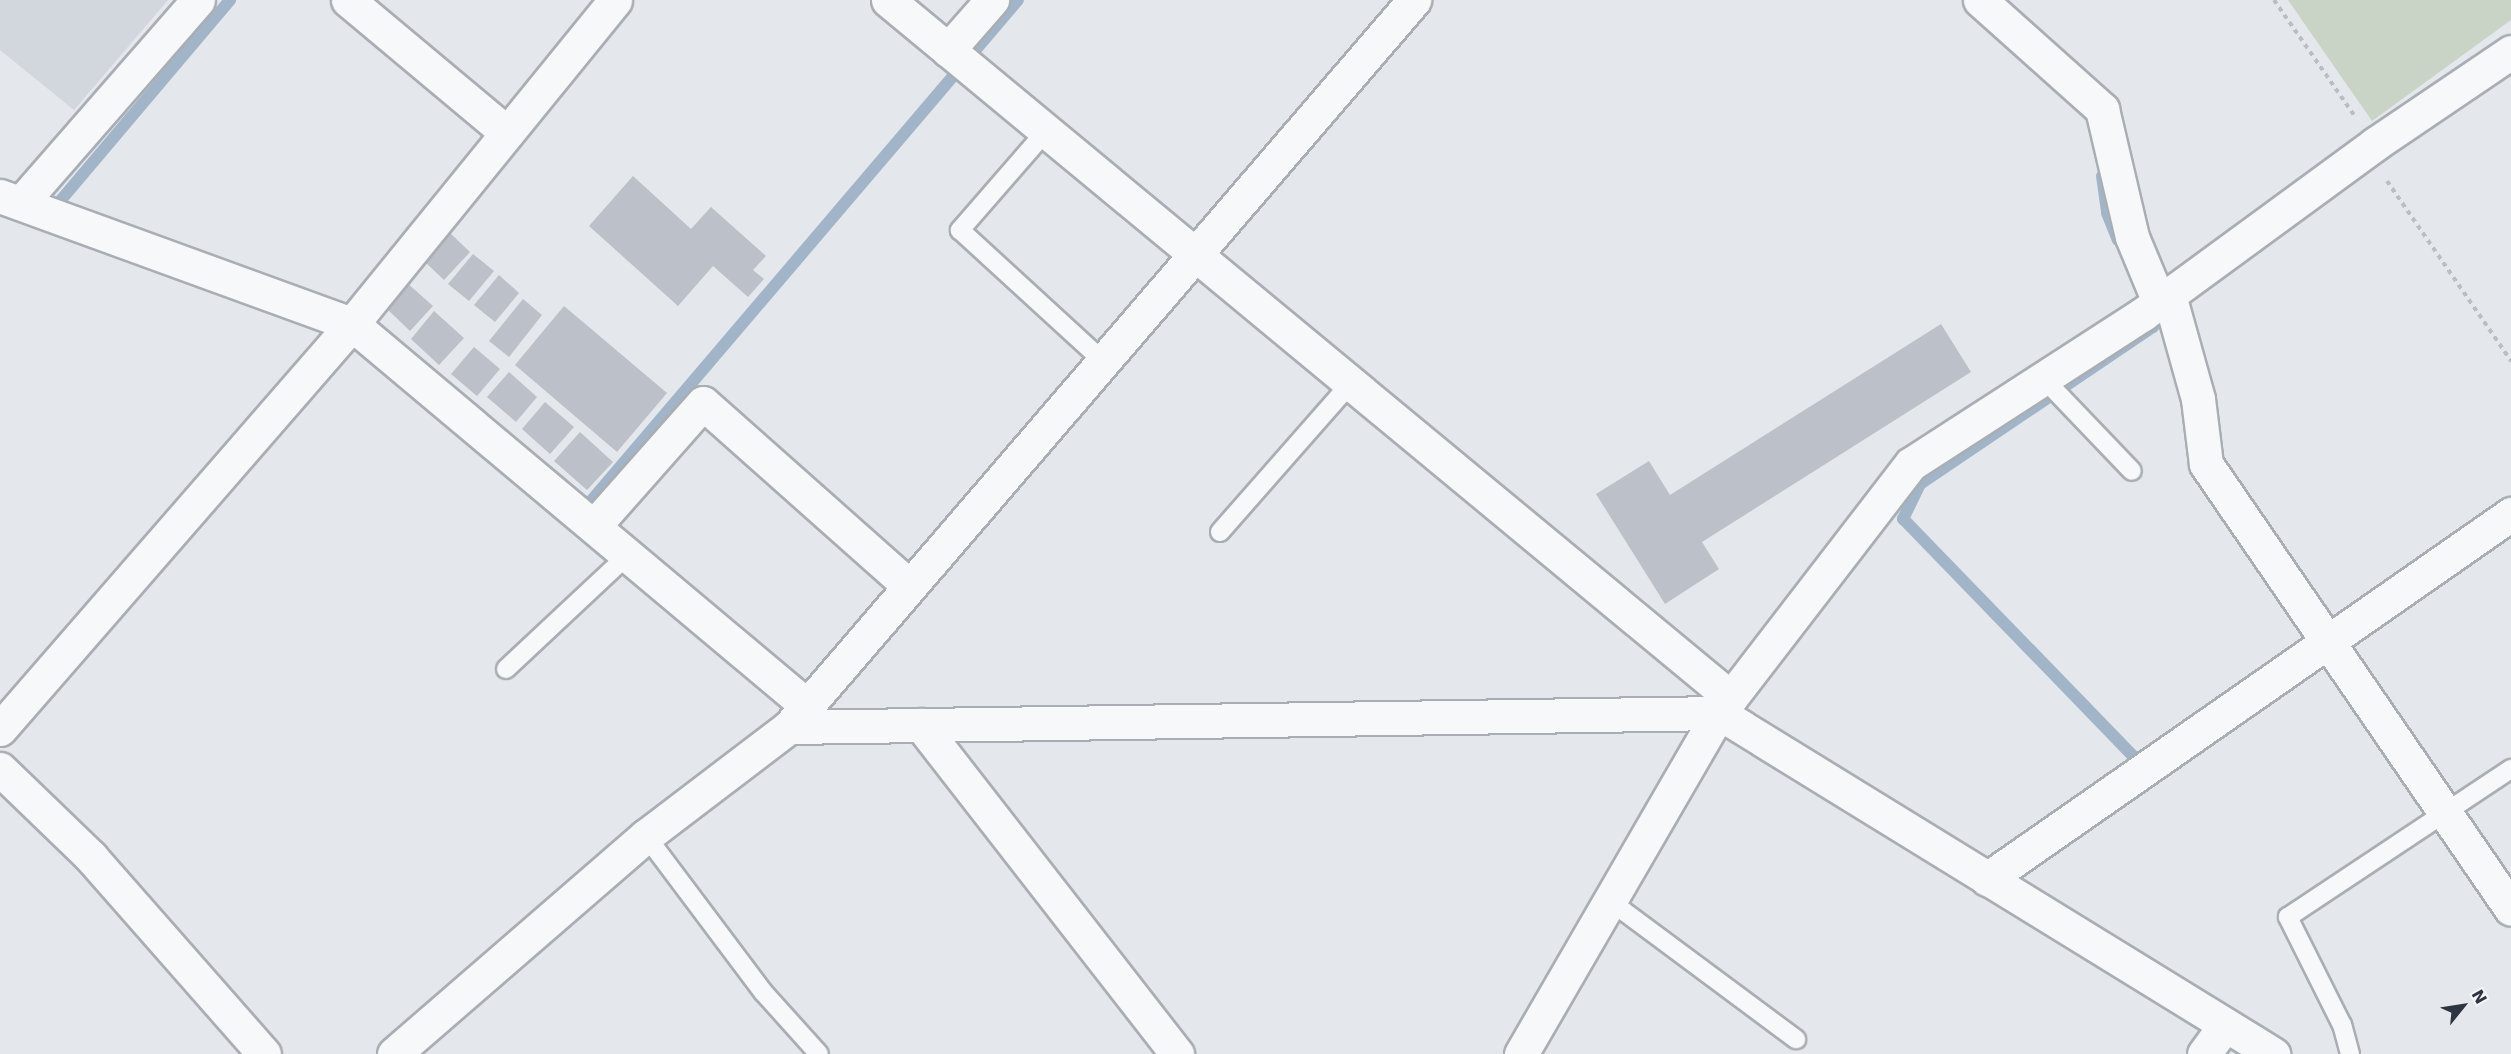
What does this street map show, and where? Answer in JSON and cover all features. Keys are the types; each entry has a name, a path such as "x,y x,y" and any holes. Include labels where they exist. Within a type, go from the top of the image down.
{"street":[{"path":"198,0 11,200 352,324 628,555 797,716 921,725 1725,706"},
{"path":"348,0 507,133"},
{"path":"888,0 1352,382 1725,706 1987,879 2273,1054"},
{"path":"948,50 992,0"},
{"path":"394,1054 646,836 797,716 1195,251 1414,0"},
{"path":"1980,0 2102,109 2132,237 2164,298 2198,399 2206,464 2511,909"},
{"path":"0,729 352,324 507,133 598,6"},
{"path":"1521,1054 1725,706 1911,464 2044,379 2164,298 2371,148 2511,52"},
{"path":"594,526 703,404 908,585"},
{"path":"1987,879 2511,514"},
{"path":"921,725 1177,1054"},
{"path":"0,769 91,857 264,1054"},
{"path":"2204,1054 2224,1025"}],"lane":[{"path":"1047,130 960,230 1102,360"},
{"path":"2044,379 2132,471"},
{"path":"1220,532 1352,382"},
{"path":"506,669 628,555"},
{"path":"2350,1054 2342,1025 2289,917 2511,769"},
{"path":"646,836 764,993 818,1054"},
{"path":"1610,901 1796,1039"}],"path":[{"path":"2274,0 2511,361"}],"shaded area":[{"path":"0,0 168,0 74,110 0,50"}],"green space":[{"path":"2288,0 2511,0 2511,20 2372,121"}],"building":[{"path":"633,176 691,229 711,207 766,256 753,270 764,279 748,297 713,266 678,306 589,226"},
{"path":"450,233 470,252 444,280 424,261"},
{"path":"473,254 494,271 469,301 448,284"},
{"path":"499,275 519,293 495,322 474,305"},
{"path":"406,282 433,306 410,331 384,306"},
{"path":"523,299 542,315 509,357 489,341"},
{"path":"564,306 667,393 617,452 515,365"},
{"path":"434,311 464,338 439,365 411,339"},
{"path":"1941,324 1971,372 1702,542 1719,569 1665,604 1596,494 1649,461 1670,495"},
{"path":"474,347 500,369 477,396 451,374"},
{"path":"509,372 537,397 516,422 487,397"},
{"path":"545,402 574,427 550,454 522,429"},
{"path":"580,432 613,462 587,490 554,461"}],"waterway":[{"path":"61,200 230,0"},
{"path":"586,507 1018,0"},
{"path":"2102,176 2107,213 2118,240"},
{"path":"2134,757 1903,519 1920,484 2153,327 2150,320"}]}
